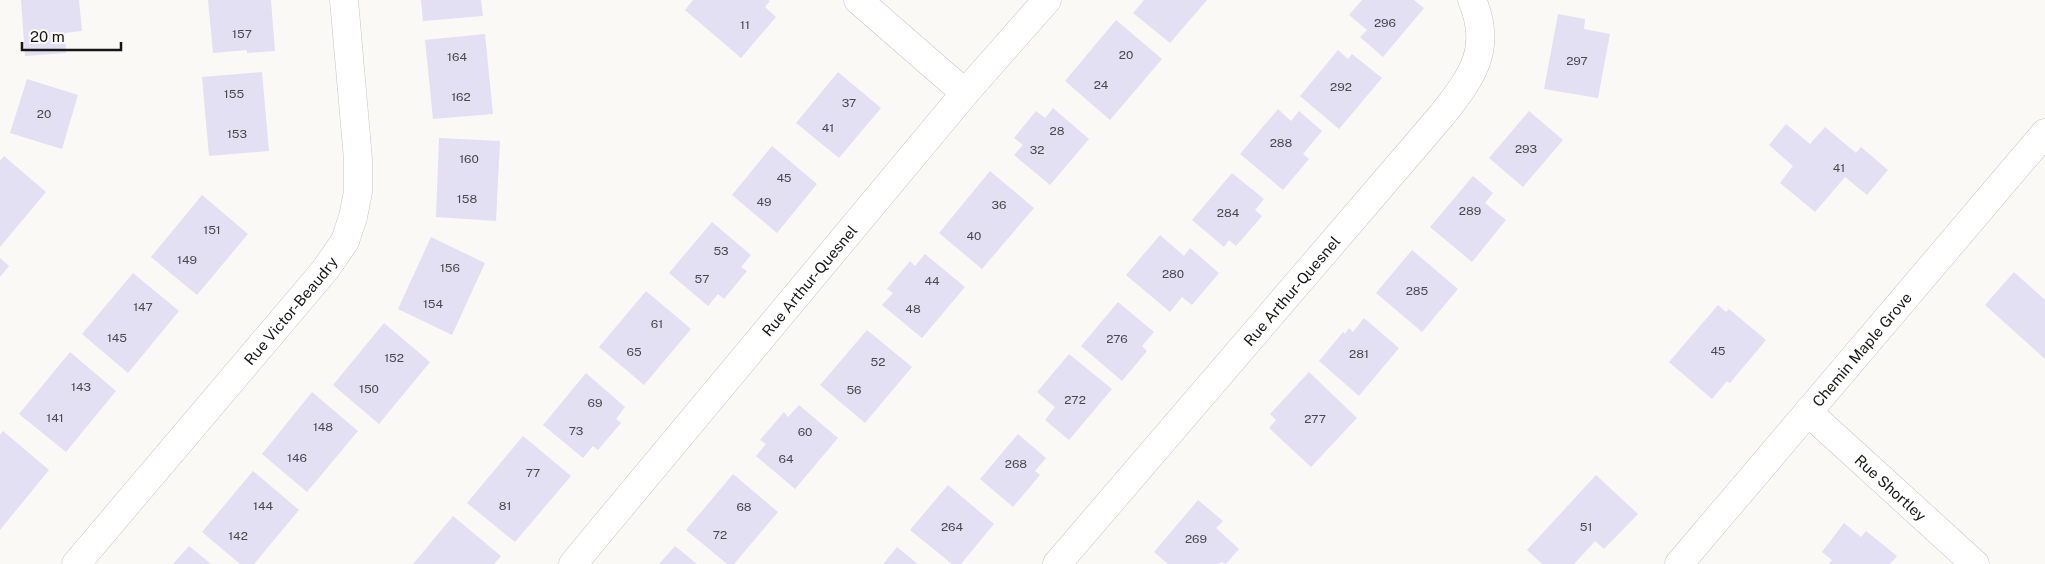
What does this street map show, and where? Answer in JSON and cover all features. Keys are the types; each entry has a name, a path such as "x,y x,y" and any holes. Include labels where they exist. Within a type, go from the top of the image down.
{"street":[{"name":"Rue Victor-Beaudry","path":"76,564 325,270 345,241 354,216 358,192 358,159 344,0"},
{"path":"858,0 965,92"},
{"name":"Rue Arthur-Quesnel","path":"573,564 965,92 1047,0"},
{"name":"Rue Arthur-Quesnel","path":"1058,564 1465,87 1477,63 1480,42 1479,17 1472,0"},
{"name":"Chemin Maple Grove","path":"1679,564 2045,133"},
{"name":"Rue Shortley","path":"1808,412 1975,564"}],"building":[{"path":"21,0 79,0 82,31 65,33 66,53 25,56"},
{"path":"208,0 271,0 275,51 247,53 247,50 213,53"},
{"path":"421,0 481,0 483,16 423,21"},
{"path":"693,0 768,0 770,1 765,7 776,17 741,58 685,10"},
{"path":"1144,0 1207,0 1170,43 1133,13"},
{"path":"1362,0 1414,0 1424,8 1383,57 1360,37 1367,30 1349,15"},
{"path":"1558,14 1585,19 1584,29 1610,34 1598,98 1544,89"},
{"path":"1116,20 1162,59 1110,120 1065,81"},
{"path":"485,34 493,114 433,119 425,40"},
{"path":"1338,50 1348,59 1352,54 1382,78 1339,129 1300,96"},
{"path":"262,72 269,151 209,156 202,77"},
{"path":"838,72 881,108 839,158 796,123"},
{"path":"27,79 78,95 62,149 10,133"},
{"path":"1053,108 1089,139 1050,185 1014,155 1023,145 1014,138 1036,111 1045,118"},
{"path":"1278,109 1291,121 1299,111 1322,131 1303,154 1309,159 1283,190 1240,154"},
{"path":"1529,111 1563,140 1523,187 1489,158"},
{"path":"1786,124 1810,144 1825,127 1856,153 1861,147 1888,170 1867,195 1845,177 1815,212 1780,183 1793,166 1769,145"},
{"path":"439,138 500,141 496,221 436,217"},
{"path":"772,146 817,184 777,233 732,195"},
{"path":"4,156 46,192 0,247 0,161"},
{"path":"990,171 1034,208 982,269 939,233"},
{"path":"1232,173 1264,199 1255,210 1262,216 1236,246 1229,240 1224,247 1192,220"},
{"path":"1473,176 1493,193 1485,203 1506,220 1472,262 1430,227"},
{"path":"202,195 248,234 197,295 151,257"},
{"path":"712,222 751,255 741,267 747,271 724,299 718,294 708,306 669,273"},
{"path":"1160,235 1184,256 1190,248 1219,273 1192,305 1182,297 1170,312 1126,275"},
{"path":"431,237 485,263 452,335 398,309"},
{"path":"1412,250 1458,289 1422,332 1376,293"},
{"path":"925,254 965,287 922,338 882,305 893,293 887,289 910,261 915,266"},
{"path":"0,258 9,266 0,277"},
{"path":"2014,272 2045,300 2045,359 1985,305"},
{"path":"133,273 179,311 128,373 82,334"},
{"path":"646,291 691,329 644,385 599,347"},
{"path":"1118,302 1154,332 1142,346 1147,351 1122,381 1081,346"},
{"path":"1718,305 1726,312 1729,309 1766,340 1730,383 1727,381 1712,399 1669,362"},
{"path":"1364,318 1399,348 1359,396 1319,361 1343,332 1345,334 1349,328 1353,332"},
{"path":"384,323 430,362 379,424 333,385"},
{"path":"867,330 912,367 865,423 820,385"},
{"path":"70,352 116,391 66,452 19,414"},
{"path":"1069,354 1112,389 1069,440 1045,420 1055,407 1037,392"},
{"path":"1309,372 1357,418 1311,467 1269,428 1276,420 1270,414"},
{"path":"586,373 625,407 616,419 621,423 598,450 593,446 583,458 543,425"},
{"path":"312,392 358,431 307,492 262,454"},
{"path":"799,405 838,438 795,489 756,456 766,444 760,440 784,412 788,417"},
{"path":"3,431 49,470 0,530 0,435"},
{"path":"1018,434 1046,458 1035,471 1040,475 1013,507 980,479"},
{"path":"523,436 571,476 515,542 467,503"},
{"path":"253,471 299,510 254,564 240,564 202,532"},
{"path":"733,474 778,512 734,564 727,564 686,530"},
{"path":"1596,475 1638,514 1604,549 1595,541 1574,564 1542,564 1527,550"},
{"path":"948,485 994,524 961,564 952,564 910,530"},
{"path":"1198,500 1223,521 1216,528 1239,549 1226,564 1221,562 1219,564 1168,564 1154,552"},
{"path":"453,516 501,556 494,564 413,564"},
{"path":"1844,523 1861,537 1866,531 1897,556 1890,564 1829,564 1832,560 1822,552"},
{"path":"189,546 211,564 173,564"},
{"path":"675,546 697,564 659,564"},
{"path":"897,547 918,564 883,564"}]}
